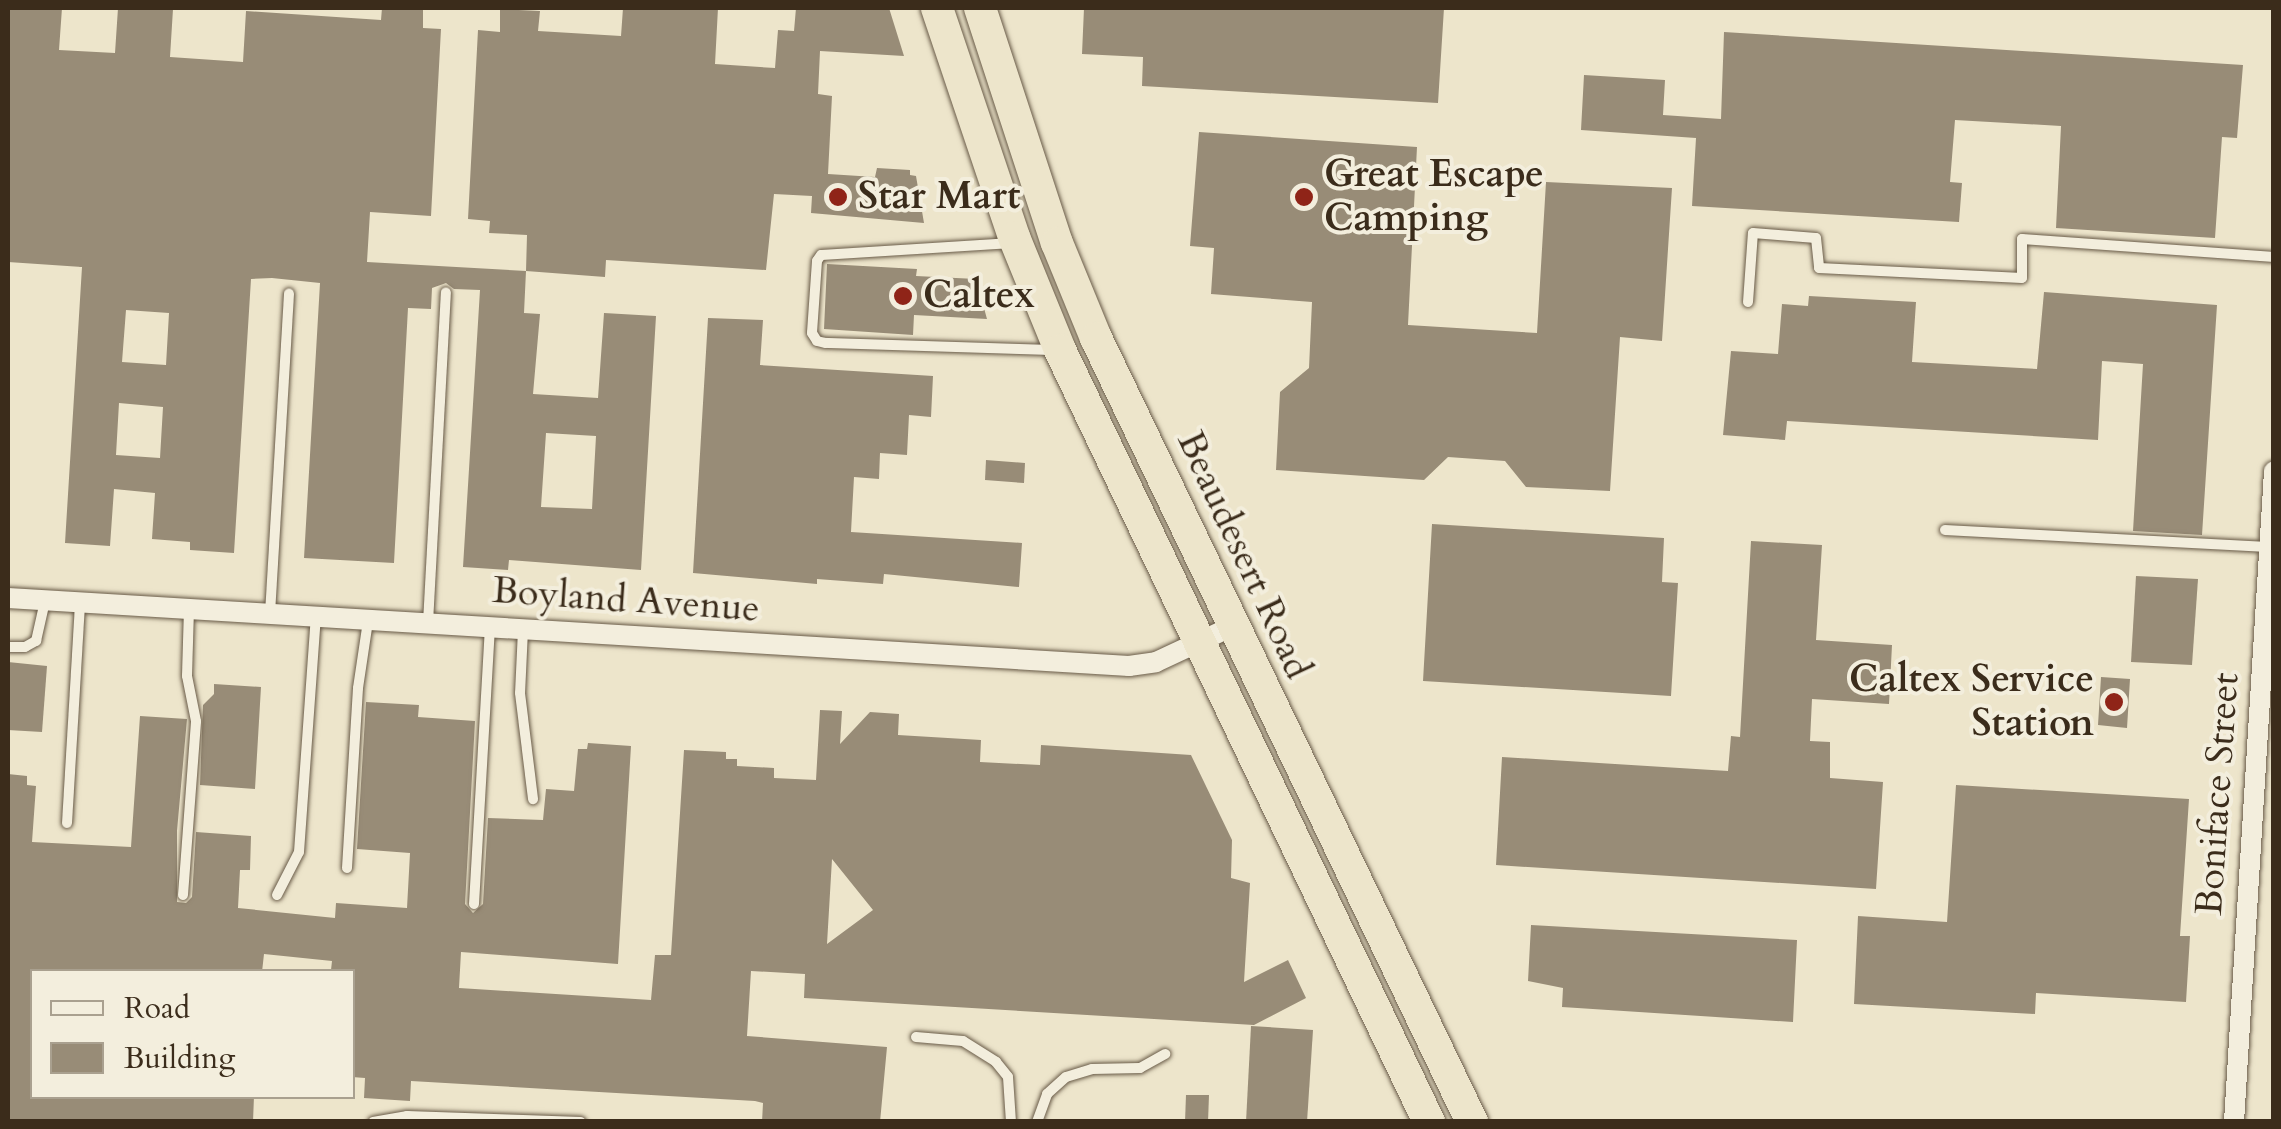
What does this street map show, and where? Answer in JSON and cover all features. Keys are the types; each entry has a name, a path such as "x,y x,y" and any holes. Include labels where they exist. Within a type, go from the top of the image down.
{"highway":[{"name":"Beaudesert Road","path":"937,8 1016,243 1060,350 1430,1122"},
{"name":"Beaudesert Road","path":"980,8 1073,283 1472,1122"}],"street":[{"name":"Boniface Street","path":"2234,1122 2274,471"},
{"name":"Boyland Avenue","path":"8,598 1129,666 1156,662 1233,626"}],"lane":[{"path":"1748,302 1754,233 1816,238 1819,268 2022,278 2022,239 2274,257"},
{"path":"1016,243 821,255 816,261 812,333 817,341 826,343 1060,350"},
{"path":"428,623 446,292"},
{"path":"270,614 289,294"},
{"path":"1945,530 2268,548"},
{"path":"8,647 25,647 36,641 45,600"},
{"path":"68,823 80,603"},
{"path":"184,895 196,721 187,676 189,609"},
{"path":"277,895 299,852 316,616"},
{"path":"347,868 358,688 368,620"},
{"path":"474,904 490,627"},
{"path":"523,629 520,693 532,800"},
{"path":"916,1037 963,1040 996,1062 1008,1077 1011,1122"},
{"path":"1037,1122 1047,1094 1066,1077 1092,1068 1140,1068 1165,1054"},
{"path":"373,1122 407,1116 581,1122"}],"building":[{"path":"8,8 62,8 59,50 115,53 118,8 173,9 170,57 243,62 246,11 381,20 382,8 423,8 423,28 441,29 431,216 370,212 367,262 526,271 524,313 540,314 533,394 598,398 604,313 656,316 641,570 509,560 508,570 463,567 480,290 454,289 446,283 432,288 431,309 408,308 394,563 304,558 320,283 272,278 251,279 234,553 190,550 190,542 152,539 155,493 114,489 110,546 65,543 82,267 8,262","holes":["126,310 169,313 166,365 122,362","119,403 163,407 160,458 116,455","546,433 596,436 592,509 541,507"]},
{"path":"623,8 718,8 715,64 775,68 778,30 794,31 796,8 889,8 904,56 820,51 818,94 832,96 828,174 875,177 877,168 910,170 910,175 916,176 924,223 811,213 812,196 774,194 766,270 606,260 605,277 526,271 527,235 489,233 490,221 468,219 478,30 500,32 500,9 540,11 538,31 621,36"},
{"path":"1084,8 1444,8 1438,103 1142,86 1143,57 1082,54"},
{"path":"1724,32 2243,65 2237,138 2222,137 2215,238 2056,228 2061,126 1955,120 1950,182 1962,183 1959,222 1692,206 1696,138 1581,130 1584,75 1665,80 1663,115 1721,119"},
{"path":"1199,132 1417,147 1408,325 1537,333 1546,182 1672,188 1662,341 1620,337 1610,491 1526,487 1505,461 1448,457 1424,480 1276,470 1280,392 1309,368 1312,302 1211,294 1214,248 1190,246"},
{"path":"827,264 917,269 916,276 976,279 987,319 914,315 913,335 824,329"},
{"path":"2044,292 2217,305 2202,535 2133,531 2143,364 2102,361 2098,440 1787,421 1785,440 1723,435 1731,351 1778,354 1782,304 1808,306 1809,296 1916,302 1912,362 2037,369"},
{"path":"708,318 763,320 760,365 933,376 931,417 909,415 907,455 880,453 879,479 854,477 851,532 1022,543 1019,587 884,574 883,584 817,579 817,584 693,573"},
{"path":"986,460 1025,463 1024,483 985,480"},
{"path":"1432,524 1664,538 1662,582 1678,583 1671,696 1423,681"},
{"path":"1751,541 1822,545 1816,640 1892,645 1889,704 1812,699 1810,741 1830,742 1830,778 1883,782 1876,889 1496,865 1502,757 1728,771 1731,736 1740,737"},
{"path":"2136,576 2198,579 2192,665 2131,662"},
{"path":"8,662 47,666 42,732 8,730"},
{"name":"Caltex Service Station","path":"2101,677 2130,679 2127,728 2098,725"},
{"path":"214,684 261,687 255,789 200,785 203,705 214,694"},
{"path":"366,702 419,705 418,717 475,721 465,904 473,913 483,904 488,818 543,820 546,789 574,791 578,749 587,749 588,743 631,746 618,964 461,952 459,988 651,1000 655,955 671,955 684,750 726,752 726,759 737,759 737,766 774,768 774,778 816,780 820,710 842,711 840,744 870,712 899,714 898,735 981,740 980,762 1040,765 1041,745 1191,755 1232,840 1231,878 1250,883 1244,982 1288,960 1306,998 1254,1025 804,998 805,974 751,971 747,1036 887,1047 880,1122 762,1122 763,1103 755,1101 411,1081 410,1101 364,1098 365,1078 355,1077 355,969 331,969 332,961 264,954 262,969 30,969 30,1099 254,1099 253,1122 8,1122 8,774 27,776 27,785 36,786 32,842 131,847 140,716 187,719 177,831 177,902 186,903 192,897 196,832 251,836 250,870 240,870 238,908 335,918 336,903 407,908 410,853 357,849","holes":["832,859 873,910 827,944"]},
{"path":"1956,785 2189,799 2180,936 2190,936 2186,1002 2036,993 2035,1014 1854,1004 1858,916 1947,922"},
{"path":"1531,925 1797,940 1793,1022 1562,1007 1563,988 1528,981"},
{"path":"1251,1026 1313,1030 1307,1122 1246,1122"},
{"path":"1186,1095 1209,1095 1208,1122 1185,1122"}],"place":[{"name":"Star Mart","path":"838,197"},
{"name":"Great Escape Camping","path":"1304,197"},
{"name":"Caltex","path":"903,296"},
{"name":"Caltex Service Station","path":"2114,702"}]}
